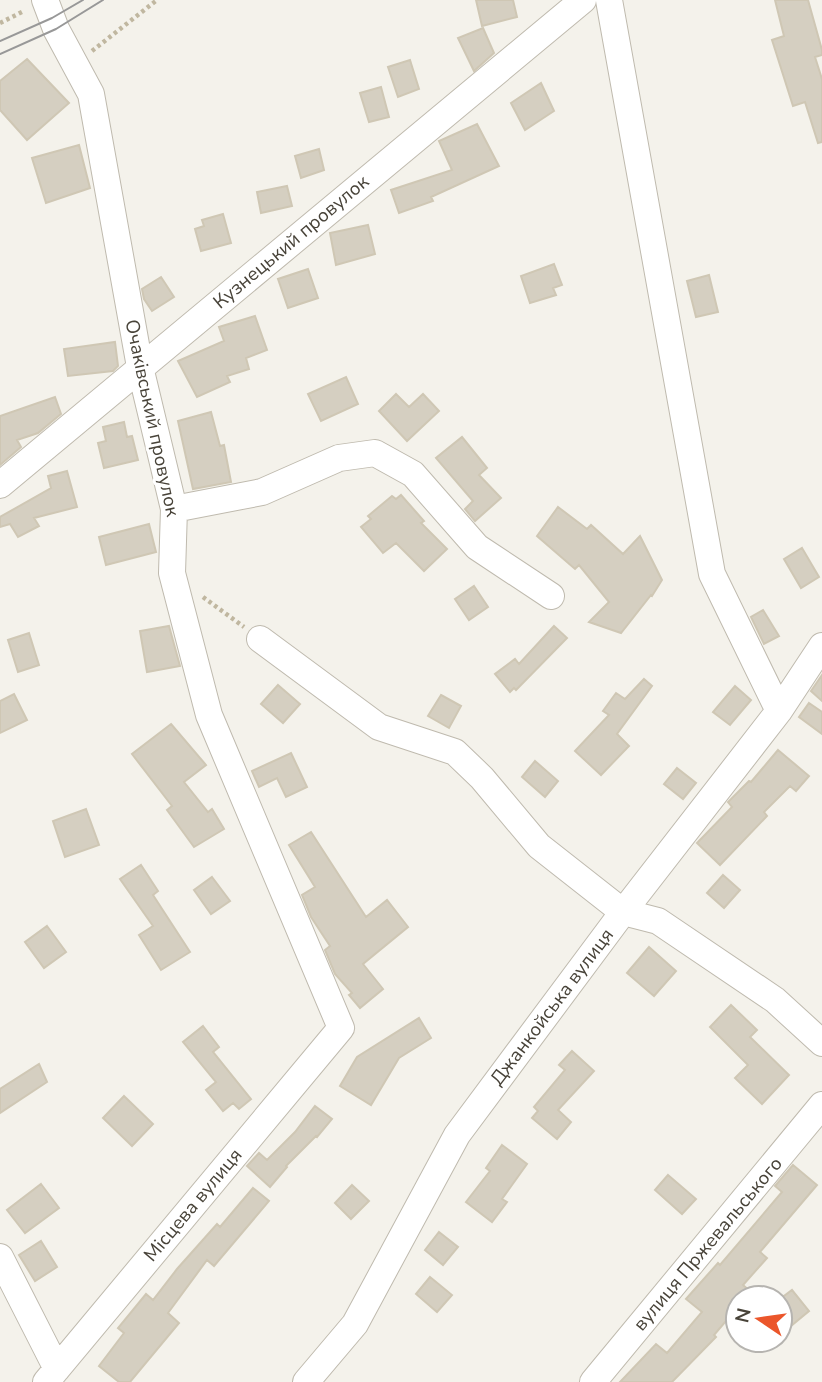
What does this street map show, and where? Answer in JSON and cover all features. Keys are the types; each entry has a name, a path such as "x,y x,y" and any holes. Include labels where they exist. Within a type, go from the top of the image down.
{"street":[{"name":"Очаківський провулок","path":"45,0 56,29 91,94 140,367 174,509 172,573 209,715 341,1028"},
{"name":"Кузнецький провулок","path":"0,485 583,0"},
{"path":"609,0 712,574 779,711"},
{"path":"174,509 262,492 339,458 375,453 413,474 477,547 551,596"},
{"path":"253,634 379,727 455,752 482,778 539,846 623,912 658,921 775,1000 822,1043"},
{"name":"Джанкойська вулиця","path":"306,1382 355,1324 457,1135 623,912 779,711 822,646"},
{"name":"Місцева вулиця","path":"51,1375 341,1028"},
{"name":"вулиця Пржевальського","path":"593,1382 822,1105"},
{"path":"0,1257 51,1375"}],"path":[{"path":"74,65 157,0"},
{"path":"172,573 253,634"}],"building":[{"path":"476,0 513,0 517,17 482,26"},
{"path":"775,0 808,0 822,50 822,55 815,57 822,79 822,142 818,143 805,102 793,106 772,40 784,36"},
{"path":"483,28 494,53 474,71 458,38"},
{"path":"27,59 69,103 27,140 0,110 0,81"},
{"path":"410,60 419,89 398,97 388,67"},
{"path":"541,83 554,111 525,130 511,103"},
{"path":"381,87 389,117 369,122 360,93"},
{"path":"477,124 499,166 431,197 433,201 399,213 391,190 452,170 439,141"},
{"path":"79,145 90,188 46,203 32,158"},
{"path":"319,149 324,170 301,178 295,156"},
{"path":"287,186 292,206 261,213 257,192"},
{"path":"223,214 231,243 201,251 195,229 204,226 202,220"},
{"path":"368,225 375,254 336,265 330,233"},
{"path":"554,264 562,285 553,288 556,295 530,303 521,276"},
{"path":"308,269 318,298 288,308 278,279"},
{"path":"709,275 718,312 696,317 687,281"},
{"path":"161,277 174,297 152,311 144,299 142,289"},
{"path":"255,316 267,350 246,358 249,369 227,376 230,382 197,397 178,361 224,341 219,327"},
{"path":"115,342 118,366 113,371 68,376 64,349"},
{"path":"346,377 358,404 321,421 308,394"},
{"path":"396,394 409,407 423,394 439,411 407,441 379,411"},
{"path":"55,397 61,414 38,433 17,440 21,447 0,465 0,416"},
{"path":"211,412 220,446 224,445 231,482 193,489 178,421"},
{"path":"124,422 127,437 132,436 138,460 104,468 98,443 106,441 103,427"},
{"path":"462,437 487,468 479,475 501,498 475,521 465,509 473,501 436,458"},
{"path":"67,471 77,507 34,518 39,526 18,537 10,524 0,527 0,517 51,488 48,476"},
{"path":"401,495 424,521 421,523 447,549 424,571 396,543 383,553 361,527 371,519 368,516 392,496 396,499"},
{"path":"558,507 587,529 591,525 623,554 640,536 662,580 621,633 589,622 609,602 579,565 575,569 537,536"},
{"path":"149,524 156,552 106,565 99,537"},
{"path":"802,548 819,577 801,588 784,559"},
{"path":"474,586 488,607 469,620 455,599"},
{"path":"763,610 779,636 764,644 751,617"},
{"path":"169,626 180,666 147,672 140,631"},
{"path":"554,626 567,638 516,690 514,688 510,692 495,674 515,659 519,664"},
{"path":"29,633 39,665 18,672 8,640"},
{"path":"822,675 822,701 811,691"},
{"path":"644,679 652,686 617,734 629,746 601,775 575,751 609,715 603,711 616,693 625,699"},
{"path":"278,685 300,704 283,723 261,704"},
{"path":"735,686 751,700 730,725 713,712"},
{"path":"14,694 27,720 0,733 0,701"},
{"path":"441,695 461,706 449,728 428,716"},
{"path":"809,703 822,712 822,734 799,717"},
{"path":"171,724 206,765 184,782 208,812 212,809 224,829 194,847 167,810 172,806 132,754"},
{"path":"778,750 809,776 796,791 790,786 764,812 767,816 720,865 697,843 732,807 728,802 751,782"},
{"path":"291,753 307,787 286,797 277,778 259,787 252,771"},
{"path":"535,761 558,781 545,797 522,777"},
{"path":"677,768 696,783 683,799 664,784"},
{"path":"86,809 99,845 65,857 53,821"},
{"path":"311,832 366,917 387,900 408,927 363,964 383,989 360,1008 349,995 352,993 335,974 325,950 330,946 311,917 302,895 315,887 289,845"},
{"path":"141,865 158,891 153,895 190,952 161,970 139,935 153,926 120,879"},
{"path":"723,875 740,890 724,908 707,893"},
{"path":"212,877 230,901 211,914 194,890"},
{"path":"47,926 66,952 44,968 25,942"},
{"path":"649,947 676,971 654,996 627,973"},
{"path":"731,1005 757,1030 750,1037 789,1075 762,1104 735,1078 748,1065 710,1027"},
{"path":"419,1018 431,1038 399,1058 371,1105 340,1086 357,1057"},
{"path":"203,1026 219,1047 213,1052 251,1099 239,1109 233,1103 223,1111 206,1090 216,1082 183,1042"},
{"path":"572,1051 594,1071 558,1110 571,1122 557,1139 532,1118 538,1111 534,1107 565,1070 559,1065"},
{"path":"39,1064 47,1082 0,1113 0,1089"},
{"path":"124,1096 153,1124 132,1146 103,1118"},
{"path":"315,1106 332,1119 286,1166 270,1187 247,1166 259,1153 267,1160 295,1132"},
{"path":"502,1145 527,1164 502,1199 507,1202 492,1222 466,1202 490,1171 486,1168"},
{"path":"793,1165 817,1185 760,1252 767,1258 744,1284 724,1284 724,1323 714,1335 716,1337 672,1382 620,1382 656,1344 667,1353 702,1312 686,1299 718,1263 720,1265 782,1192 775,1186"},
{"path":"668,1175 696,1199 682,1214 655,1190"},
{"path":"41,1184 59,1208 25,1233 7,1210"},
{"path":"352,1185 369,1201 351,1219 335,1203"},
{"path":"253,1188 269,1201 214,1266 207,1260 168,1313 179,1323 130,1382 119,1382 99,1366 124,1333 118,1328 146,1294 153,1300 217,1224 220,1227"},
{"path":"439,1232 458,1247 443,1265 425,1250"},
{"path":"41,1241 57,1267 35,1281 19,1255"},
{"path":"430,1277 452,1295 437,1312 416,1294"},
{"path":"794,1292 809,1311 794,1323"}],"tram line":[{"path":"0,41 52,18 83,0"},
{"path":"0,54 56,29 103,0"}]}
